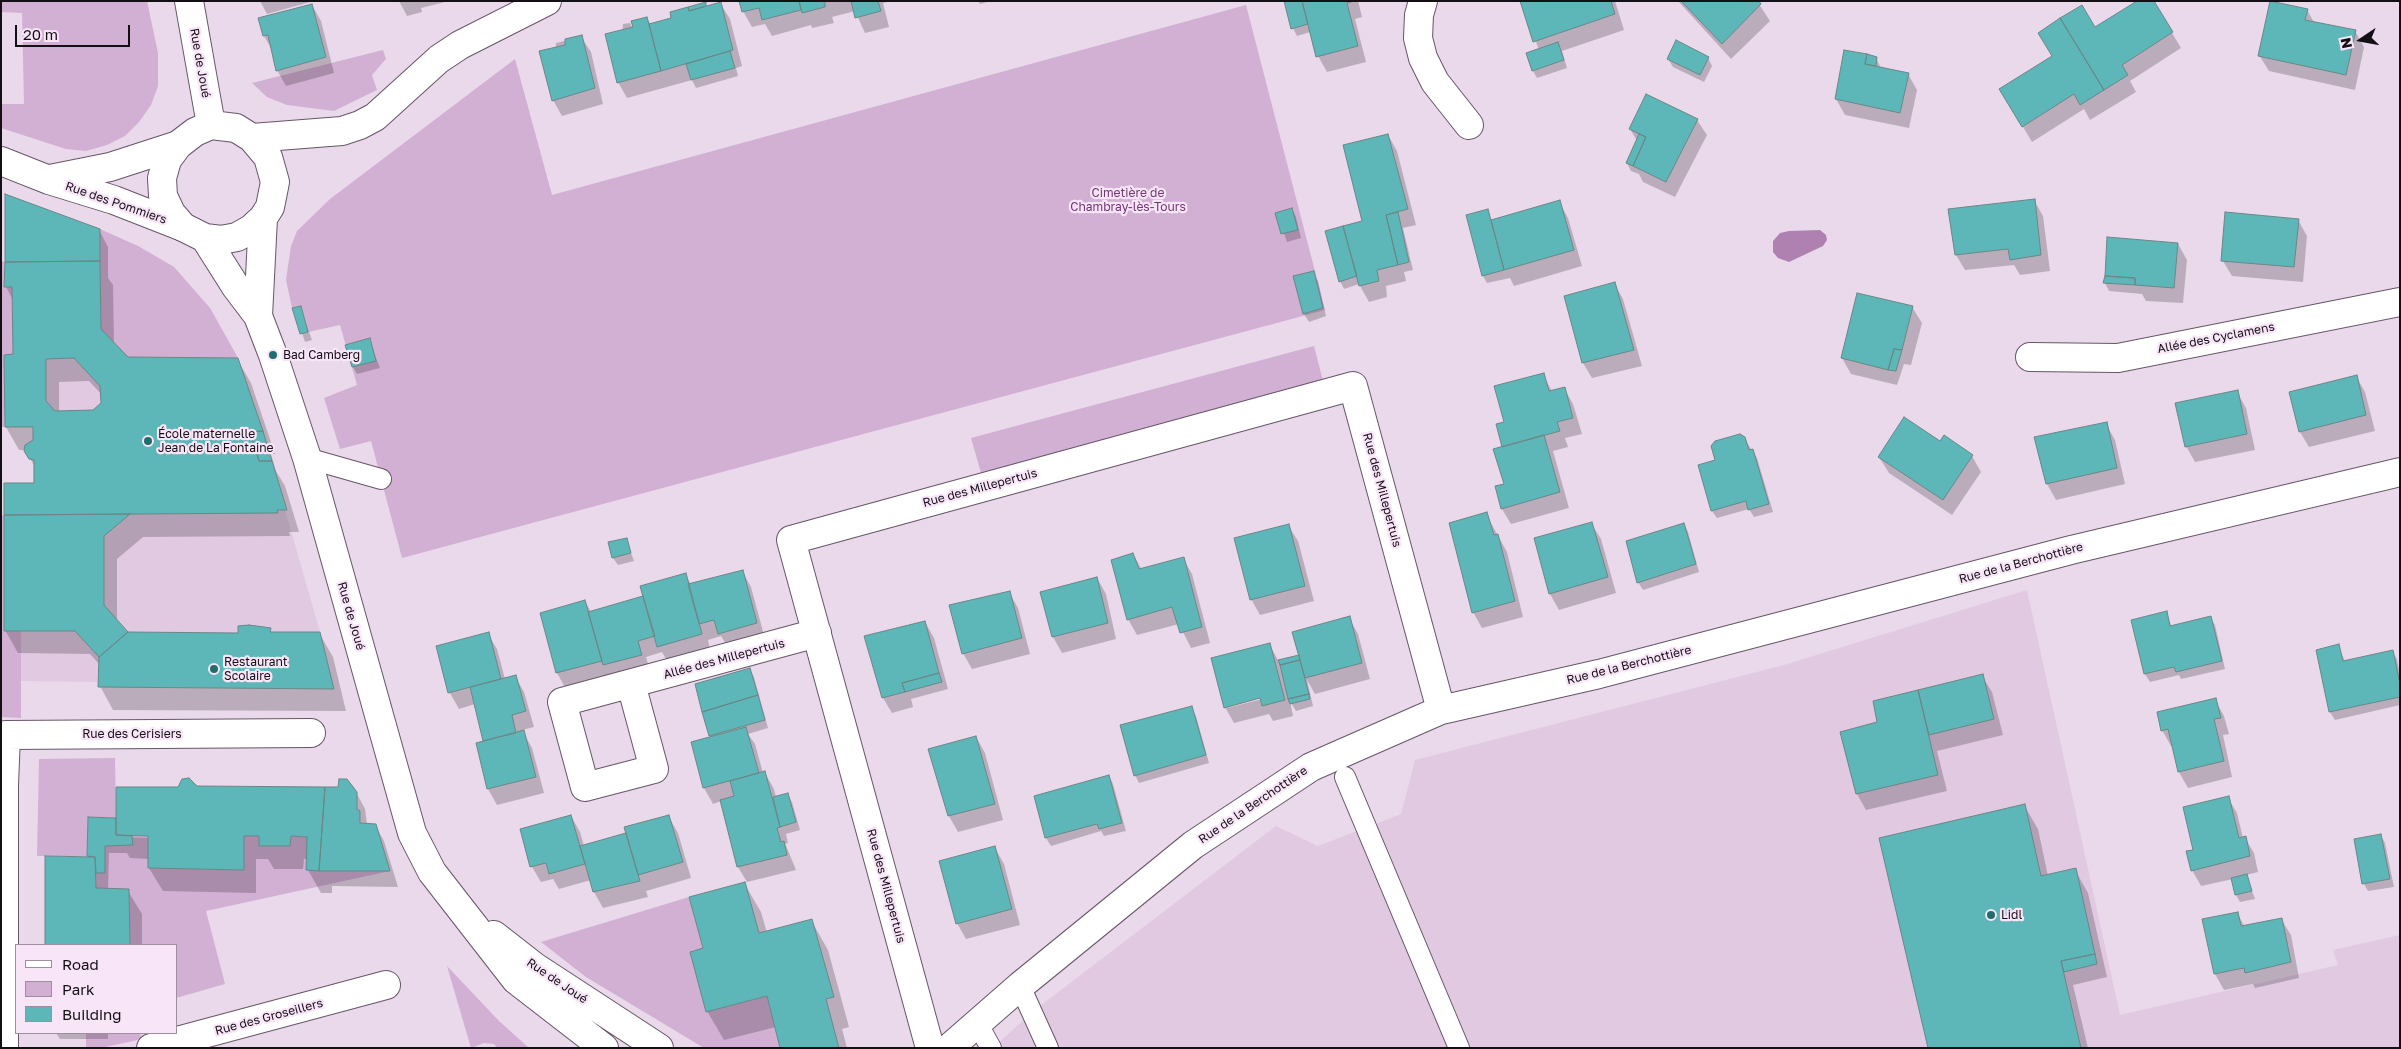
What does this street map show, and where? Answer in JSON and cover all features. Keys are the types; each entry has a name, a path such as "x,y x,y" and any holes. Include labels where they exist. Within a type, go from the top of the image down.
{"street":[{"name":"Rue de Joué","path":"189,1 211,124"},
{"path":"252,138 342,131 360,125 375,117 439,59 460,45 547,1"},
{"path":"1423,1 1418,15 1418,38 1423,58 1435,82 1469,125"},
{"path":"211,124 236,128 252,138 268,157 275,182 270,207 263,218 251,229 237,237 221,240 194,233 171,214 163,196 162,178 167,160 178,145 195,132 211,124"},
{"name":"Rue des Pommiers","path":"49,180 110,167 178,145"},
{"name":"Rue des Pommiers","path":"1,161 49,180 114,200 194,233"},
{"name":"Rue de Joué","path":"258,316 263,218"},
{"name":"Rue de Joué","path":"194,233 258,316 307,458 412,833 432,872 516,980 594,1043"},
{"name":"Allée des Cyclamens","path":"2030,357 2118,358 2400,302"},
{"name":"Rue des Millepertuis","path":"930,1048 791,540 1353,386 1442,710"},
{"name":"Rue de la Berchottière","path":"949,1048 1020,986 1194,845 1311,767 1442,710 1599,674 2071,550 2400,472"},
{"name":"Allée des Millepertuis","path":"630,684 817,634"},
{"name":"Rue des Cerisiers","path":"3,785 6,735 311,733"},
{"path":"3,785 4,1048"},
{"name":"Rue de Joué","path":"459,907 535,967 660,1048"},
{"name":"Rue des Groseillers","path":"151,1048 386,986"}],"lane":[{"path":"307,458 381,480"},
{"path":"1345,777 1459,1048"},
{"path":"1020,986 1048,1048"},
{"path":"977,1023 990,1048"}],"shaded area":[{"name":"École maternelle Jean de La Fontaine","path":"5,194 138,246 174,267 210,308 238,358 246,379 287,510 285,510 320,632 98,682 21,681 21,631 4,631 4,483 33,483 34,460 29,459 24,451 25,445 33,440 33,427 5,427"},
{"path":"1820,230 1826,235 1827,240 1823,246 1789,262 1778,258 1773,252 1773,241 1780,233"},
{"path":"2027,590 2120,1015 2338,965 2333,950 2400,935 2400,1048 993,1048 1032,1012 1276,826 1318,846 1401,814 1415,760 1784,665"}],"green space":[{"path":"1,1 147,1 158,53 158,86 151,105 139,122 125,136 107,145 86,151 66,149 1,128 1,104 24,104 22,13 1,12"},
{"name":"Cimetière de Chambray-lès-Tours","path":"1246,5 1325,310 402,558 371,441 340,449 324,398 357,385 340,325 308,332 301,306 292,308 286,280 291,246 297,231 330,199 515,59 552,195"},
{"path":"383,50 386,59 372,75 377,90 334,111 287,105 267,97 252,83"},
{"path":"100,229 138,246 174,267 210,308 238,358 128,357 101,329"},
{"path":"1,261 5,262 4,287 12,287 13,354 4,355 5,427 1,427"},
{"path":"1314,346 1323,381 981,473 971,438"},
{"path":"1,515 4,515 4,630 21,630 21,718 1,717"},
{"path":"115,758 116,818 88,817 87,856 37,856 39,759"},
{"path":"132,836 148,836 148,868 243,870 244,836 259,836 259,846 290,846 291,836 307,837 307,870 390,871 206,911 225,984 178,997 178,944 130,944 129,890 96,888 96,873 105,873 105,846 132,845"},
{"path":"689,897 703,948 706,1012 767,996 780,1048 704,1048 586,977 541,942"},
{"path":"447,966 499,1021 529,1048 497,1048 494,1044 484,1043 471,1048"},
{"path":"86,1034 140,1034 142,1039 101,1048 86,1048"}],"building":[{"path":"739,1 799,1 801,10 762,20 759,8 742,12"},
{"path":"799,1 825,1 825,7 802,13"},
{"path":"851,1 878,1 881,11 855,18"},
{"path":"1284,1 1302,1 1308,24 1291,29"},
{"path":"1302,1 1354,1 1347,3 1358,46 1316,57"},
{"path":"1520,1 1611,1 1615,14 1533,42"},
{"path":"1681,1 1759,1 1761,4 1722,44"},
{"path":"2137,1 2154,1 2173,32 2122,65 2128,75 2104,90 2060,18 2082,5 2095,27"},
{"path":"2270,1 2308,9 2305,20 2356,30 2346,75 2258,56"},
{"path":"706,2 706,6 689,11 688,7"},
{"path":"721,2 733,50 661,71 649,24 671,18 670,12 688,7 689,11"},
{"path":"312,4 326,57 276,71 268,35 263,36 258,18"},
{"path":"647,17 661,71 617,83 605,34 633,27 631,21"},
{"path":"2060,18 2104,90 2080,105 2074,94 2022,127 1999,89 2052,56 2038,33"},
{"path":"582,35 595,88 552,101 539,51 565,45 565,39"},
{"path":"1676,40 1709,57 1700,75 1667,59"},
{"path":"1558,42 1564,60 1532,71 1526,53"},
{"path":"1844,50 1867,54 1865,64 1909,73 1900,113 1835,99"},
{"path":"730,51 735,68 691,80 686,64"},
{"path":"1867,54 1877,57 1876,66 1865,64"},
{"path":"1646,94 1698,119 1666,182 1633,166 1646,137 1629,129"},
{"path":"1388,134 1408,209 1386,215 1398,265 1377,270 1379,281 1359,286 1343,226 1362,221 1343,145"},
{"path":"1639,134 1646,137 1633,166 1626,163"},
{"path":"5,194 100,229 100,261 5,262"},
{"path":"2035,199 2041,255 2010,260 2008,249 1955,255 1948,209"},
{"path":"1560,200 1574,250 1504,270 1491,220"},
{"path":"1292,208 1298,230 1281,234 1275,213"},
{"path":"1488,209 1504,270 1482,276 1466,215"},
{"path":"1398,212 1409,262 1398,265 1386,215"},
{"path":"2225,212 2299,219 2294,267 2221,261"},
{"path":"1343,226 1357,276 1339,282 1325,231"},
{"path":"2107,237 2178,243 2174,288 2135,285 2135,278 2105,276"},
{"path":"100,261 101,329 128,357 238,358 263,431 250,432 259,461 272,461 287,510 277,510 278,513 4,515 4,483 34,483 34,460 29,459 24,451 25,445 33,440 33,427 5,427 4,355 13,354 12,287 4,287 5,262","holes":["74,358 100,386 101,403 93,410 55,411 46,401 46,359"]},
{"path":"1314,271 1323,308 1303,314 1293,276"},
{"path":"2105,276 2135,278 2135,285 2103,283"},
{"path":"1615,282 1634,350 1582,363 1564,296"},
{"path":"1857,293 1913,306 1902,350 1894,349 1888,370 1841,358"},
{"path":"301,306 308,332 300,334 292,308"},
{"path":"370,338 376,361 352,367 345,345"},
{"path":"1894,349 1902,350 1896,371 1888,370"},
{"path":"1544,373 1549,391 1565,387 1573,418 1557,422 1560,431 1502,447 1496,424 1504,422 1494,386"},
{"path":"2357,375 2366,415 2299,432 2289,392"},
{"path":"2238,390 2247,434 2185,447 2175,403"},
{"path":"1904,417 1940,441 1944,435 1973,455 1943,500 1878,457"},
{"path":"2107,422 2117,468 2046,484 2034,437"},
{"path":"263,431 272,461 259,461 250,432"},
{"path":"1740,434 1745,437 1749,450 1753,449 1769,504 1748,510 1746,501 1711,511 1698,465 1715,460 1711,446 1715,441"},
{"path":"1544,435 1560,492 1501,509 1495,486 1504,484 1493,449"},
{"path":"1487,512 1494,535 1498,534 1515,601 1472,613 1449,523"},
{"path":"130,514 104,536 104,605 128,632 99,657 75,631 4,631 4,515"},
{"path":"1592,522 1608,577 1549,594 1534,538"},
{"path":"1684,523 1696,564 1637,583 1626,541"},
{"path":"1289,524 1305,586 1250,600 1234,538"},
{"path":"627,538 631,553 612,558 608,542"},
{"path":"1133,553 1139,569 1184,557 1202,627 1180,633 1172,607 1127,620 1111,560"},
{"path":"743,570 757,623 718,634 714,620 699,624 688,584"},
{"path":"686,573 702,634 657,647 640,586"},
{"path":"1097,577 1108,623 1052,637 1040,592"},
{"path":"1010,591 1022,638 962,654 949,605"},
{"path":"643,596 655,636 638,641 642,655 603,665 588,612"},
{"path":"585,600 602,661 556,673 540,613"},
{"path":"2167,611 2170,626 2211,616 2222,661 2176,672 2174,667 2144,674 2131,620"},
{"path":"1350,616 1362,663 1305,678 1292,632"},
{"path":"925,621 939,673 902,683 905,692 882,698 864,636"},
{"name":"Restaurant Scolaire","path":"249,625 271,628 270,632 320,632 334,689 98,687 99,657 128,632 238,633 238,626"},
{"path":"489,632 501,679 448,693 436,646"},
{"path":"1270,643 1285,700 1262,706 1260,698 1224,708 1211,658"},
{"path":"2339,644 2343,661 2393,650 2400,684 2400,697 2329,712 2316,650"},
{"path":"1299,655 1300,660 1280,665 1278,660"},
{"path":"1300,660 1309,694 1288,699 1280,665"},
{"path":"750,668 758,695 702,712 695,684"},
{"path":"939,673 942,682 905,692 902,683"},
{"path":"1983,674 1994,719 1929,735 1918,690"},
{"path":"516,675 526,711 512,715 516,733 483,741 470,687"},
{"path":"1918,690 1938,775 1856,794 1840,732 1877,722 1873,701"},
{"path":"1309,694 1310,699 1290,704 1288,699"},
{"path":"758,695 765,720 709,736 702,712"},
{"path":"2216,698 2221,718 2214,719 2224,761 2178,772 2168,729 2161,731 2157,712"},
{"path":"1192,706 1206,755 1134,776 1120,725"},
{"path":"746,727 759,773 703,788 691,742"},
{"path":"524,730 536,777 487,789 476,743"},
{"path":"976,736 995,804 948,816 928,749"},
{"path":"765,771 780,827 777,828 781,842 784,841 787,855 737,867 720,800 734,796 730,781"},
{"path":"1109,775 1122,823 1099,829 1097,824 1045,838 1034,796"},
{"path":"189,778 197,786 325,787 319,871 306,870 307,837 291,836 290,846 259,846 259,836 244,836 244,870 148,868 148,836 116,835 116,787 178,787 182,779"},
{"path":"339,779 347,779 357,792 357,809 360,811 360,823 376,824 390,871 319,871 325,787 338,787"},
{"path":"788,793 796,822 780,827 773,797"},
{"path":"2229,796 2239,838 2246,836 2250,856 2191,871 2186,851 2193,850 2183,807"},
{"name":"Lidl","path":"2025,804 2041,876 2076,868 2095,954 2061,961 2081,1048 1928,1048 1879,838"},
{"path":"571,815 585,864 549,874 546,863 530,867 520,829"},
{"path":"669,815 683,862 638,875 624,827"},
{"path":"88,817 116,818 116,835 132,836 133,845 105,846 105,873 96,873 95,857 87,856"},
{"path":"626,833 640,881 593,892 580,846"},
{"path":"2381,834 2390,879 2362,884 2354,839"},
{"path":"995,846 1012,909 956,924 939,861"},
{"path":"45,856 95,857 96,888 129,889 130,944 45,944"},
{"path":"2247,874 2252,891 2235,895 2231,878"},
{"path":"745,882 759,933 812,919 834,997 826,999 839,1048 780,1048 767,996 706,1012 690,952 703,948 689,897"},
{"path":"2238,912 2241,926 2282,918 2291,962 2245,973 2244,968 2214,974 2202,919"},
{"path":"2095,954 2097,964 2064,972 2061,961"}],"place":[{"name":"Bad Camberg","path":"273,355"},
{"name":"École maternelle Jean de La Fontaine","path":"148,441"},
{"name":"Restaurant Scolaire","path":"214,669"},
{"name":"Lidl","path":"1991,915"}]}
